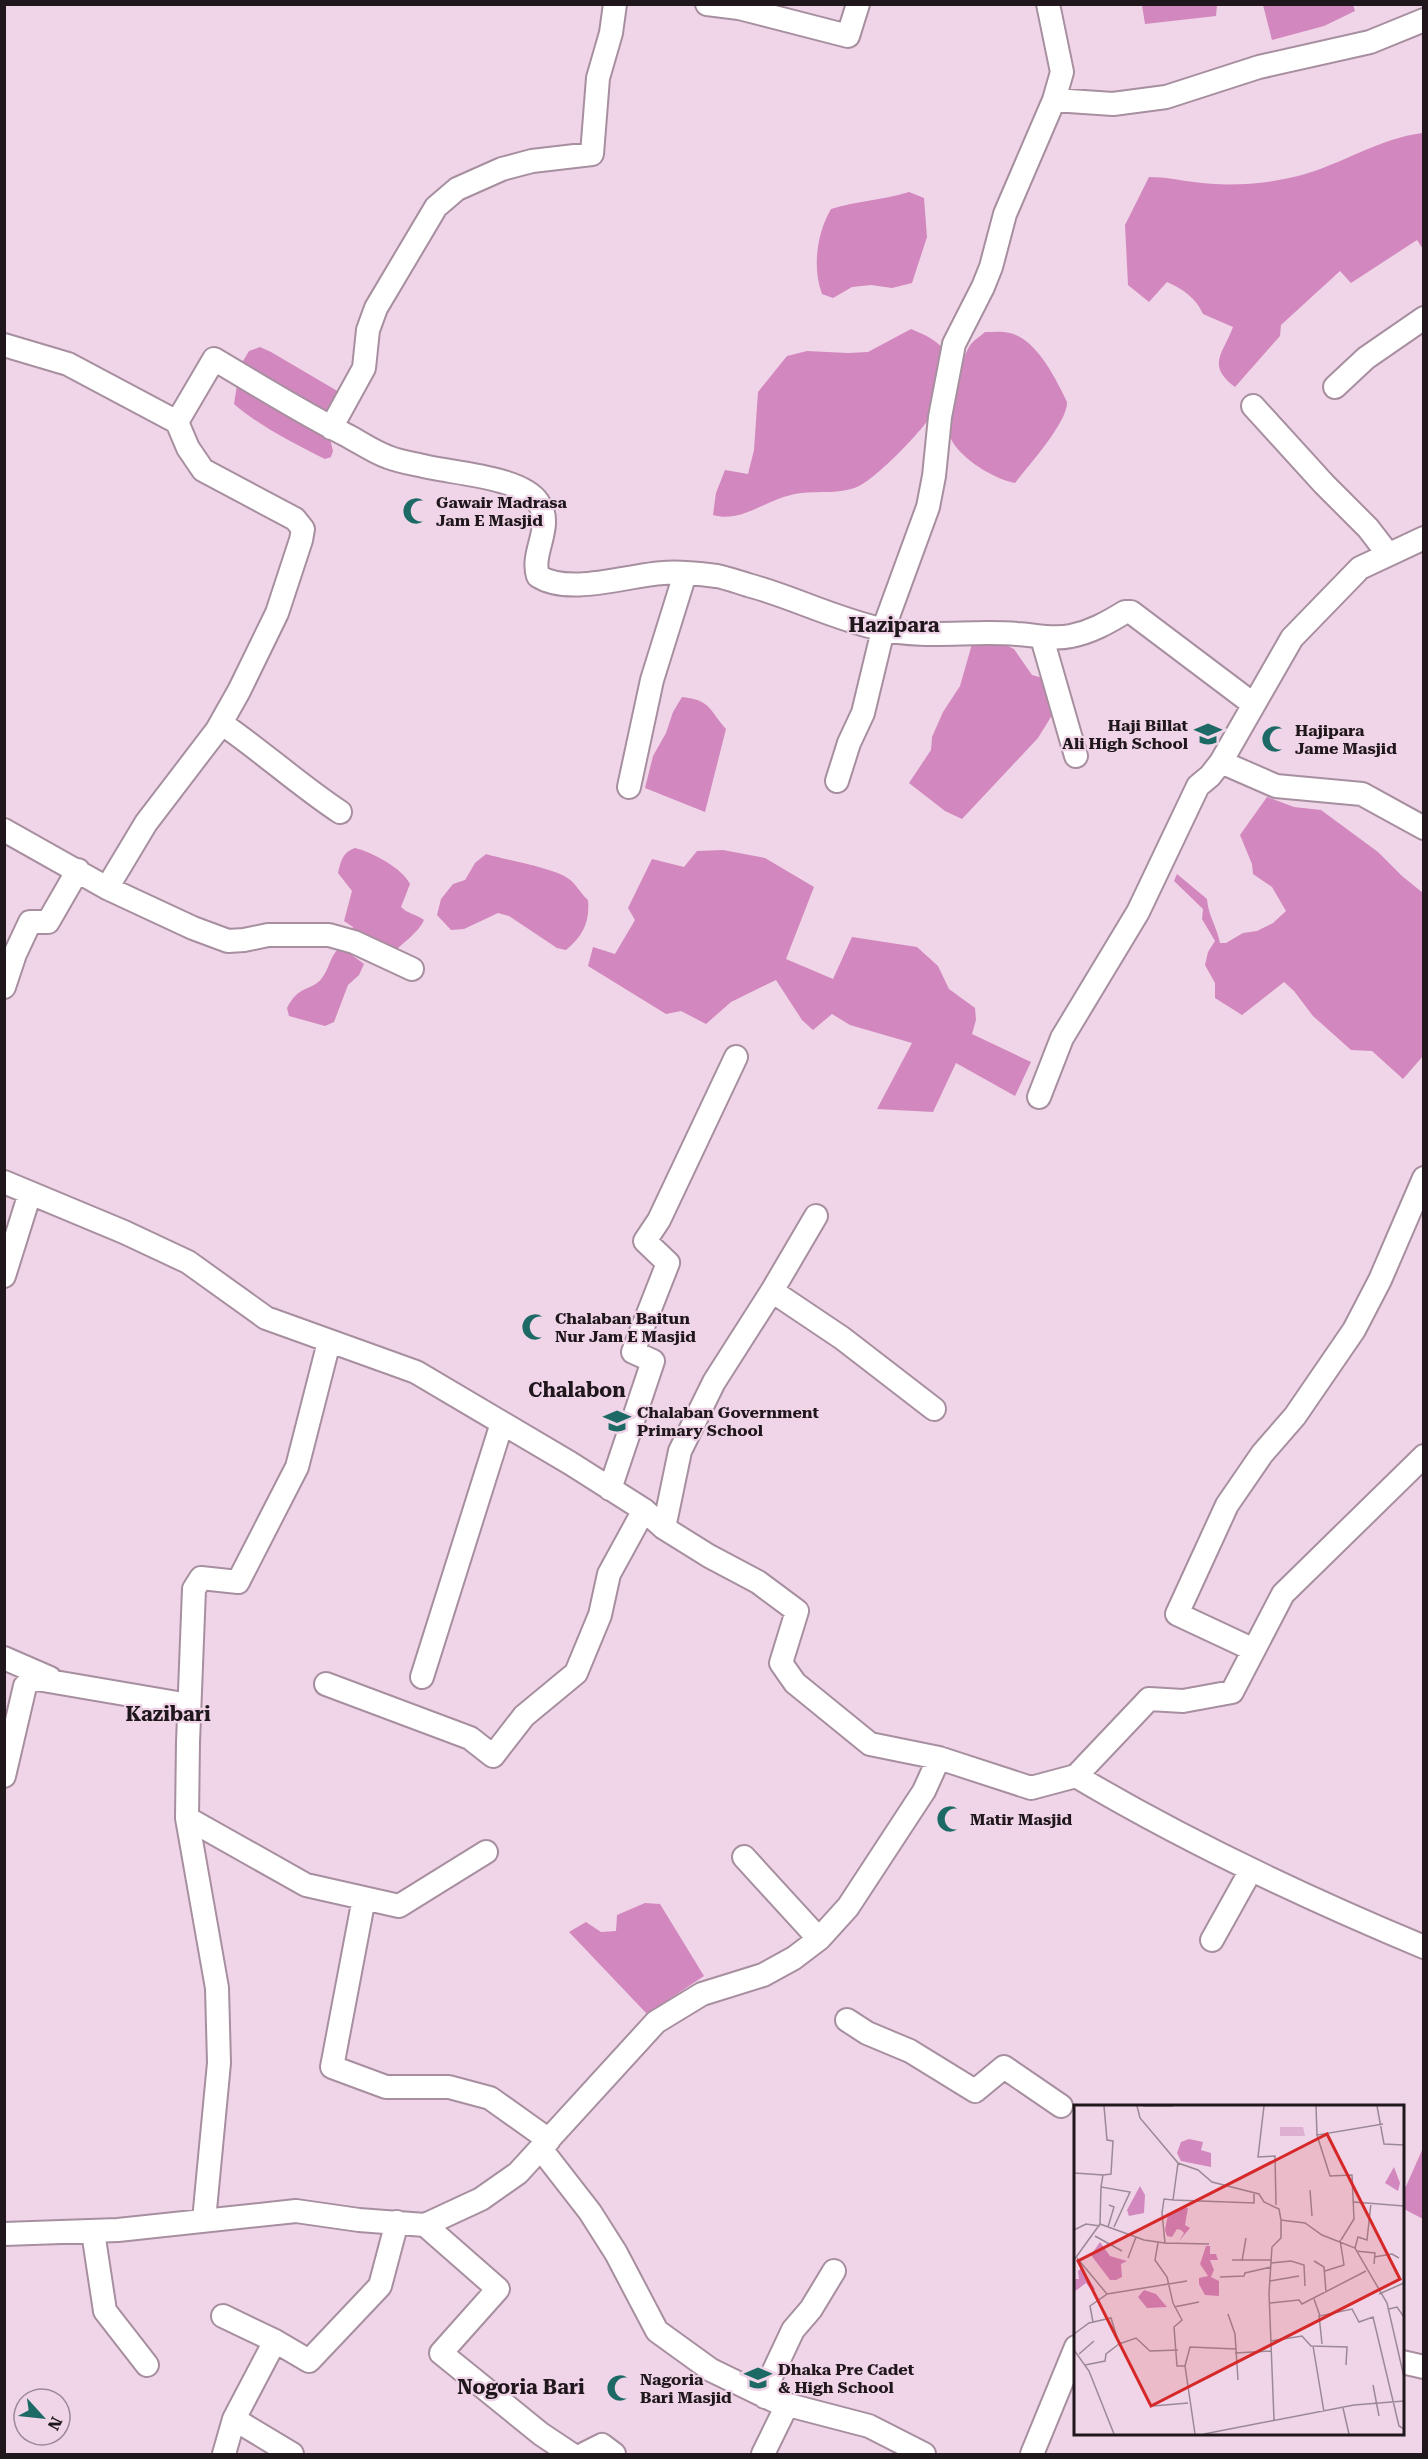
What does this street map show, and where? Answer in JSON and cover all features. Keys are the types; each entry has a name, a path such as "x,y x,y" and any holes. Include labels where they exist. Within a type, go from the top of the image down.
{"street":[{"path":"331,428 363,368 368,330 376,308 436,207 457,189 502,169 532,161 592,154 598,78 611,33 615,4"},
{"path":"707,4 739,8 848,36 858,4"},
{"path":"837,781 849,743 863,713 883,630 928,507 934,476 940,417 954,344 991,267 1005,214 1054,100 1062,72 1048,4"},
{"path":"1054,100 1113,104 1166,97 1259,68 1370,42 1424,20"},
{"path":"1335,387 1366,358 1424,318"},
{"path":"4,345 68,364 177,422 188,448 203,470 295,519 303,529 298,554 277,613 221,723 146,823 107,888"},
{"path":"177,422 214,359 331,428 388,458 435,470 477,475 531,494 540,503 545,518 542,543 535,562 536,568 538,576 549,583 609,582 663,573 720,577 768,590 823,612 883,630 945,634 1069,637 1091,631 1125,612 1131,612 1253,704"},
{"path":"1253,406 1324,484 1368,528 1388,554"},
{"path":"1039,1097 1062,1038 1138,912 1198,786 1221,762 1292,638 1360,568 1424,538"},
{"path":"629,787 652,680 685,574"},
{"path":"1042,638 1076,756"},
{"path":"221,723 256,746 311,793 340,812"},
{"path":"1221,762 1275,786 1362,794 1424,828"},
{"path":"4,830 107,888 194,928 228,940 244,940 268,935 328,935 354,942 412,969"},
{"path":"4,987 15,954 30,922 48,922 78,870"},
{"path":"610,1489 653,1361 633,1352 668,1263 645,1241 663,1211 736,1057"},
{"path":"1254,1650 1177,1614 1227,1505 1262,1454 1295,1416 1354,1330 1380,1280 1424,1178"},
{"path":"4,1182 124,1232 188,1262 266,1318 416,1372 644,1510 664,1528 709,1557 758,1582 797,1611 781,1663 795,1683 870,1744 939,1758 1031,1788 1076,1776 1149,1699 1183,1701 1232,1692 1283,1594 1424,1456"},
{"path":"4,1276 30,1193"},
{"path":"664,1528 680,1451 714,1382 816,1216"},
{"path":"772,1291 842,1338 934,1409"},
{"path":"204,2220 219,2062 217,1988 187,1818 189,1705 195,1589 201,1578 238,1582 297,1467 329,1342"},
{"path":"422,1677 502,1424"},
{"path":"326,1684 470,1738 493,1756 524,1716 576,1673 600,1616 609,1574 644,1510"},
{"path":"4,1658 66,1684"},
{"path":"4,1776 25,1686 30,1681 38,1679 189,1705"},
{"path":"4,2234 93,2232 296,2211 359,2220 425,2225 481,2199 518,2173 545,2145 588,2093 656,2022 702,1994 763,1975 794,1958 819,1939 848,1907 924,1791 939,1758"},
{"path":"1076,1776 1145,1817 1251,1870 1424,1947"},
{"path":"187,1818 306,1884 399,1906 486,1852"},
{"path":"744,1857 819,1939"},
{"path":"1212,1940 1251,1870"},
{"path":"364,1898 332,2067 386,2087 449,2087 490,2098 545,2145 611,2244 657,2331 711,2370 765,2397 869,2426 924,2454"},
{"path":"848,2020 867,2033 910,2051 975,2091 1004,2067 1061,2106"},
{"path":"223,2316 275,2341 309,2361 380,2286 397,2222"},
{"path":"425,2225 498,2289 441,2353 541,2434 571,2454"},
{"path":"93,2232 105,2311 147,2365"},
{"path":"765,2397 769,2381 793,2330 811,2309 834,2271"},
{"path":"224,2454 234,2419 275,2341"},
{"path":"1032,2454 1074,2353"},
{"path":"1404,2362 1424,2367"},
{"path":"762,2454 787,2405"},
{"path":"234,2419 292,2454"},
{"path":"584,2454 602,2445 614,2454"}],"shaded area":[{"path":"1142,4 1217,5 1216,16 1145,24"},
{"path":"1263,5 1353,5 1355,11 1324,26 1272,40"},
{"path":"1423,133 1423,249 1417,240 1351,283 1340,271 1281,325 1280,336 1235,387 1226,379 1219,365 1219,359 1233,327 1203,314 1197,303 1188,295 1167,282 1149,302 1128,285 1125,225 1149,177 1207,184 1273,181 1314,171 1391,140"},
{"path":"909,192 924,198 927,237 912,283 892,288 871,285 852,287 833,298 822,294 817,273 819,239 831,209"},
{"path":"911,329 935,342 947,354 941,392 938,404 926,423 890,461 867,481 851,489 799,493 743,514 723,517 713,515 716,493 725,470 748,474 754,450 758,392 787,356 807,351 868,352"},
{"path":"985,332 1010,333 1029,344 1044,362 1067,402 1066,411 1054,432 1015,483 998,477 970,461 951,439 949,431 951,406 962,362 971,344"},
{"path":"260,347 351,399 329,435 333,451 331,457 325,459 289,441 234,404 240,366 249,351"},
{"path":"1000,642 1014,649 1032,675 1046,679 1054,712 1038,738 962,819 945,811 909,783 931,750 932,737 943,712 960,686 972,644"},
{"path":"682,697 704,703 726,729 705,812 645,788 653,756"},
{"path":"1267,797 1294,807 1321,810 1378,852 1423,893 1423,1056 1403,1079 1372,1051 1351,1050 1313,1016 1284,982 1242,1015 1215,998 1215,983 1205,965 1208,952 1215,941 1202,919 1203,909 1174,881 1177,874 1207,899 1220,943 1226,943 1243,933 1257,931 1273,923 1286,911 1272,887 1253,874 1252,864 1240,835"},
{"path":"355,848 386,862 406,878 410,884 401,907 424,920 418,930 391,956 349,938 353,927 344,921 352,891 338,873 343,857"},
{"path":"723,850 765,858 814,887 786,959 833,979 852,937 917,947 938,966 949,989 975,1008 976,1020 972,1034 1031,1062 1015,1096 956,1063 933,1112 877,1109 912,1043 850,1025 832,1014 813,1030 802,1020 776,980 731,1002 706,1024 681,1011 666,1014 588,966 593,947 615,954 635,920 628,908 652,859 684,867 697,851"},
{"path":"486,854 562,875 572,881 588,900 588,915 584,928 566,950 557,948 509,916 498,913 464,929 451,930 437,915 441,899 453,884 465,880 475,863"},
{"path":"338,949 345,950 364,964 359,975 348,985 334,1022 325,1026 289,1016 287,1008 291,1000 322,978"},
{"path":"645,1903 660,1904 704,1976 647,2014 569,1932 586,1922 601,1932 616,1931 617,1915"},
{"path":"1423,2148 1423,2219 1404,2209 1404,2191"}],"place":[{"name":"Gawair Madrasa Jam E Masjid","path":"416,511"},
{"name":"Haji Billat Ali High School","path":"1208,734"},
{"name":"Hajipara Jame Masjid","path":"1275,739"},
{"name":"Chalaban Baitun Nur Jam E Masjid","path":"535,1327"},
{"name":"Chalaban Government Primary School","path":"617,1421"},
{"name":"Matir Masjid","path":"950,1819"},
{"name":"Dhaka Pre Cadet & High School","path":"758,2378"},
{"name":"Nagoria Bari Masjid","path":"620,2388"}],"district":[{"name":"Hazipara","path":"894,625"},
{"name":"Chalabon","path":"577,1390"},
{"name":"Kazibari","path":"168,1714"},
{"name":"Nogoria Bari","path":"521,2387"}]}
